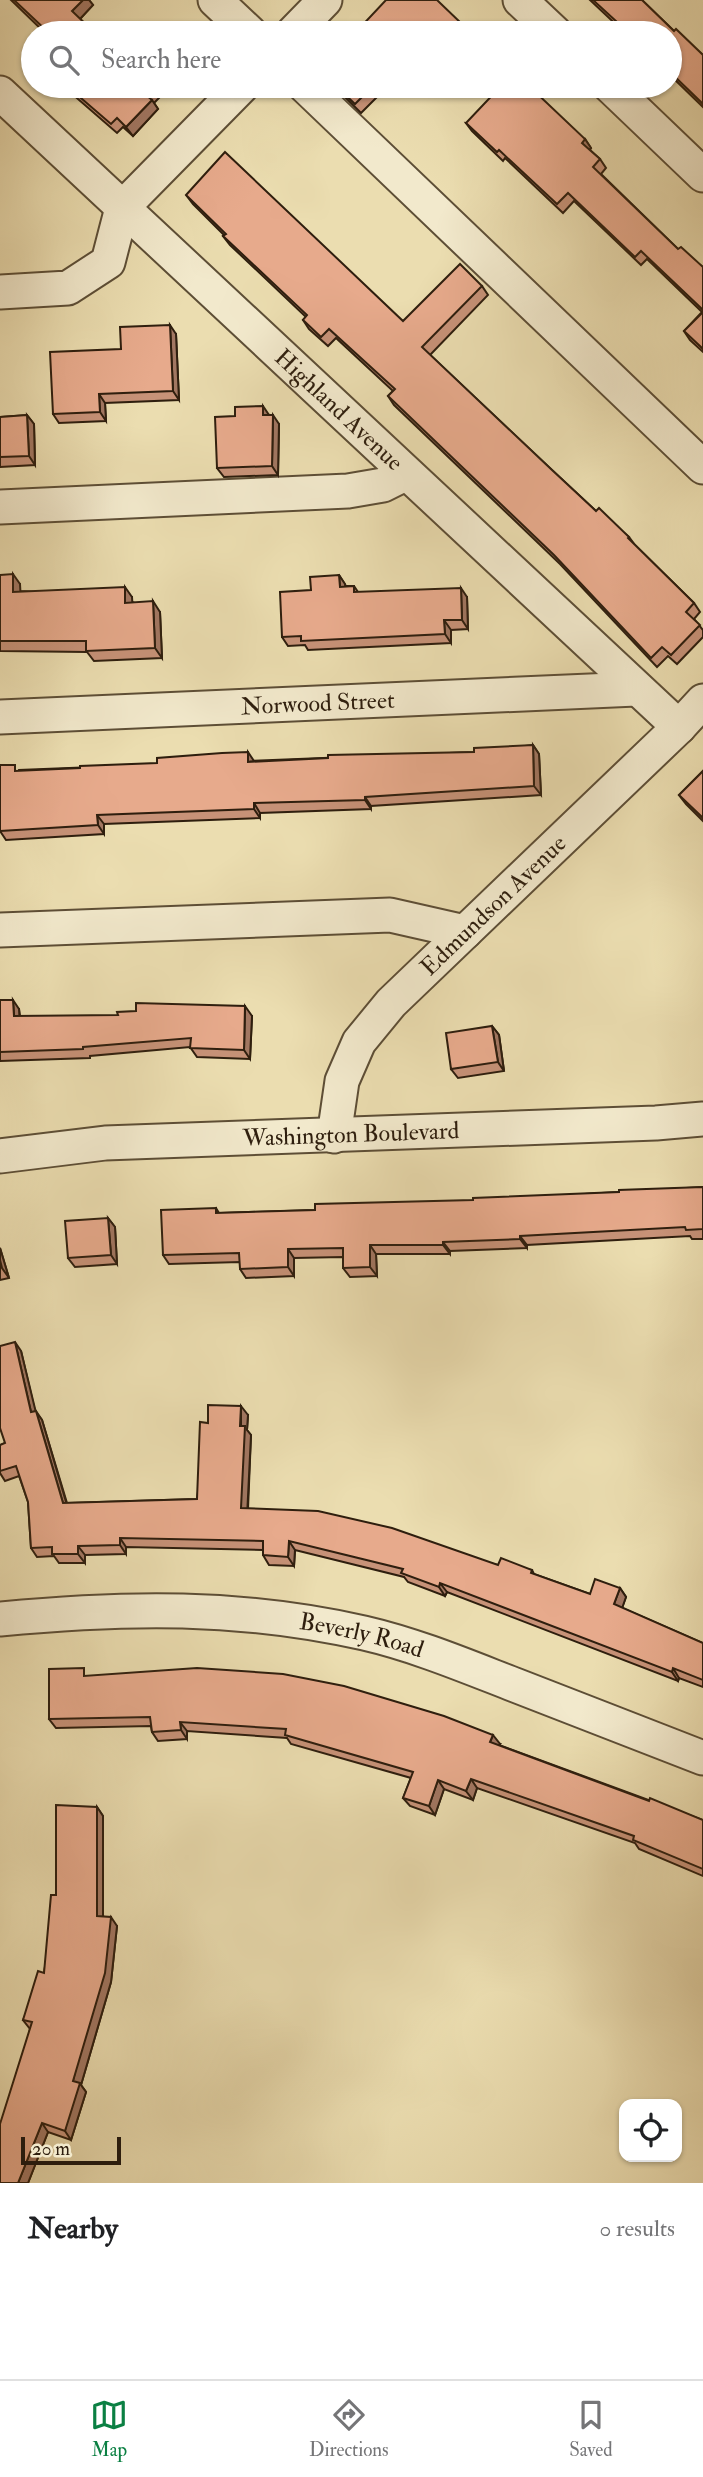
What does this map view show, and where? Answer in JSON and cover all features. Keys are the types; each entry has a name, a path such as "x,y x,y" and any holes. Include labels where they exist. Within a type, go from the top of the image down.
{"street":[{"path":"215,0 237,21"},
{"path":"305,21 325,0"},
{"path":"520,0 542,21"},
{"name":"Highland Avenue","path":"0,93 679,727"},
{"path":"0,292 68,288 108,262 122,208 230,98"},
{"path":"318,98 703,467"},
{"path":"623,98 703,175"},
{"path":"0,507 348,491 383,485 405,474"},
{"name":"Norwood Street","path":"0,717 636,689"},
{"name":"Edmundson Avenue","path":"334,1136 342,1081 359,1042 391,1003 703,701"},
{"path":"0,929 390,915 465,932"},
{"name":"Washington Boulevard","path":"0,1157 105,1143 656,1124 703,1119"},
{"name":"Beverly Road","path":"0,1619 84,1611 186,1610 292,1618 367,1633 450,1660 703,1758"}],"building":[{"path":"14,0 83,0 72,11 82,21 36,21"},
{"path":"386,0 437,0 459,21 366,21"},
{"path":"593,0 642,0 664,21 616,21"},
{"path":"682,35 703,55 703,104 682,84"},
{"path":"81,98 152,100 126,127 117,118 111,124"},
{"path":"349,98 361,98 355,104"},
{"path":"490,98 542,98 585,139 582,143 600,159 593,167 678,249 681,247 703,267 703,310 641,251 635,257 568,193 557,204 466,123"},
{"path":"225,152 403,321 460,264 482,286 422,347 596,511 599,508 694,603 686,612 700,625 671,655 662,647 651,658 554,555 388,396 395,389 329,329 321,337 303,320 307,315 223,236 226,234 186,195"},
{"path":"703,312 703,349 684,331"},
{"path":"170,325 173,391 99,394 100,412 53,414 50,352 121,349 120,327"},
{"path":"263,406 263,415 273,415 272,466 217,468 215,417 235,416 235,407"},
{"path":"27,415 29,456 0,457 0,417"},
{"path":"13,574 13,592 125,587 125,603 153,601 155,648 86,651 86,641 0,641 0,575"},
{"path":"339,575 340,587 354,586 354,592 461,588 462,620 444,620 445,634 301,641 301,636 282,637 280,592 311,590 310,577"},
{"path":"533,745 534,786 365,797 365,800 254,803 254,809 97,815 98,825 0,831 0,765 15,765 15,771 157,763 157,758 222,753 248,752 248,762 328,758 328,755 474,752 474,748"},
{"path":"703,771 703,818 679,795"},
{"path":"0,1000 13,1000 14,1016 118,1015 117,1012 136,1011 136,1003 245,1006 244,1050 190,1048 191,1038 83,1049 0,1052"},
{"path":"492,1026 498,1062 451,1069 446,1033"},
{"path":"703,1187 703,1229 686,1230 685,1227 520,1236 520,1239 443,1242 443,1245 370,1245 370,1267 343,1268 343,1248 288,1249 288,1267 240,1269 239,1253 163,1255 161,1210 216,1208 216,1213 315,1210 315,1204 473,1200"},
{"path":"108,1218 111,1255 68,1258 65,1221"},
{"path":"15,1342 31,1412 36,1411 63,1503 197,1499 200,1422 208,1423 208,1405 241,1406 240,1426 245,1426 241,1508 318,1511 392,1528 498,1565 501,1558 532,1570 531,1573 590,1594 595,1579 620,1588 614,1604 703,1643 703,1680 673,1668 672,1672 440,1583 439,1587 401,1573 403,1569 289,1541 288,1557 263,1555 263,1541 120,1538 120,1545 78,1546 78,1554 52,1554 52,1547 31,1548 28,1502 16,1466 0,1471 0,1445 5,1443 0,1428 0,1346"},
{"path":"84,1668 84,1676 197,1668 283,1674 344,1686 444,1716 493,1735 490,1742 649,1801 650,1798 703,1820 703,1869 633,1840 634,1836 471,1779 466,1791 438,1780 429,1806 403,1798 413,1772 285,1735 286,1729 180,1722 181,1730 152,1732 150,1717 49,1719 49,1669"},
{"path":"56,1805 97,1807 97,1916 111,1917 105,1973 73,2081 80,2083 65,2131 42,2123 18,2183 0,2183 0,2124 32,2022 23,2020 38,1971 44,1973 51,1895 56,1895"}]}
